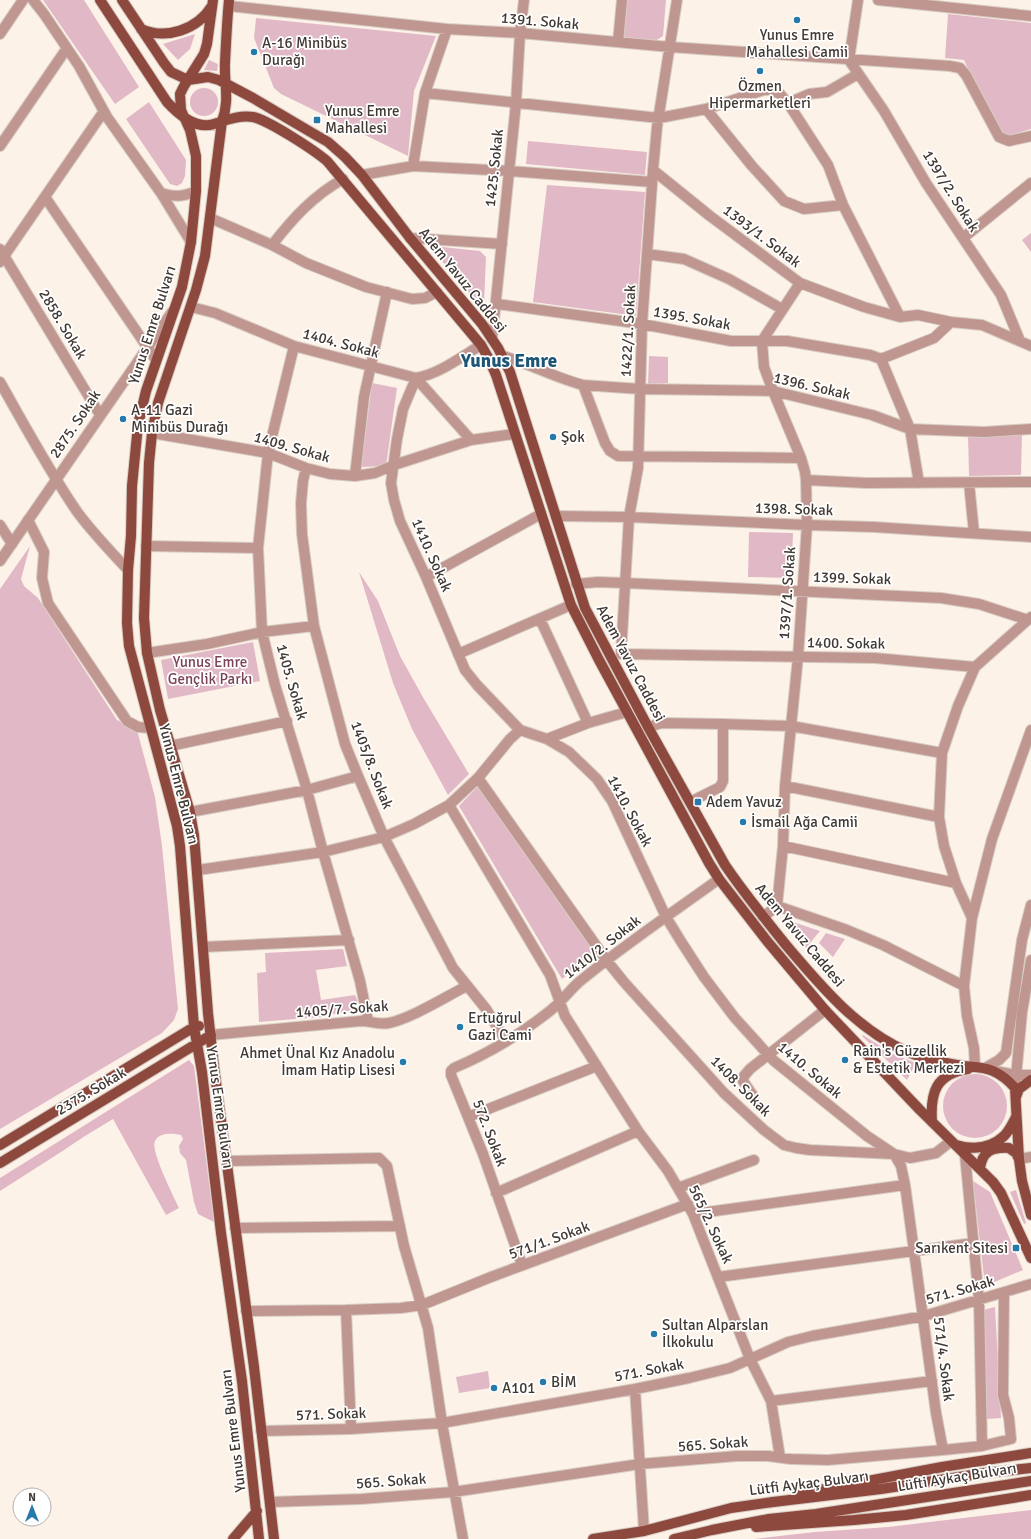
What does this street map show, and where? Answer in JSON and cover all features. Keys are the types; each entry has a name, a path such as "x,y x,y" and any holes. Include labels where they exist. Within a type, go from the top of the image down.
{"main road":[{"path":"100,0 173,109 190,122 209,126 222,121 227,104 225,84 229,3"},
{"path":"122,0 155,51 171,71 188,80 208,77 219,80 225,84"},
{"path":"184,117 180,94 199,64 207,44 213,3"},
{"path":"141,29 159,35 178,31 199,22 206,15 213,3"},
{"name":"Adem Yavuz Caddesi","path":"225,84 244,93 328,142 345,157 362,175 410,238 482,324 503,356 518,393 576,584 585,608 617,657 648,727 726,865 738,884 763,917 830,994 853,1018 870,1030 888,1042 919,1056 937,1061 984,1069 1008,1080 1015,1092"},
{"name":"Yunus Emre Bulvarı","path":"184,117 190,130 196,156 196,191 191,242 182,287 146,391 138,425 132,486 127,623 129,646 177,826 180,846 194,1027 202,1072 242,1381 259,1539"},
{"name":"Adem Yavuz Caddesi","path":"222,121 240,117 254,118 265,122 318,153 343,179 481,346 496,375 571,605 681,812 720,879 767,941 825,1010 932,1122 992,1182 1001,1193 1031,1258"},
{"name":"Yunus Emre Bulvarı","path":"222,121 205,256 190,307 158,403 152,433 149,463 144,618 147,653 158,703 190,812 194,836 211,1035 274,1539"},
{"path":"343,179 362,175"},
{"path":"176,306 190,307"},
{"path":"194,1027 210,1024"},
{"name":"2375. Sokak","path":"0,1145 194,1027"},
{"name":"2375. Sokak","path":"0,1163 211,1035"},
{"path":"932,1122 932,1098 938,1083 950,1073 984,1069"},
{"path":"1031,1080 1015,1092 1019,1159 1022,1181 1031,1215"},
{"path":"953,1143 966,1148 977,1149 993,1144 1004,1136 1016,1117"},
{"path":"980,1169 981,1161 986,1153 993,1149 1009,1148 1016,1153 1019,1159"},
{"path":"242,1381 255,1379"},
{"path":"248,1432 261,1431"},
{"path":"773,1502 830,1487 990,1458 1031,1453"},
{"name":"Lütfi Aykaç Bulvarı","path":"593,1539 644,1531 716,1512 773,1502 874,1490 985,1473 1031,1468"},
{"name":"Lüfti Aykaç Bulvarı","path":"674,1539 769,1519 816,1514 1031,1481"},
{"path":"712,1530 854,1520 899,1515 1031,1495"},
{"path":"233,1539 257,1511"}],"street":[{"path":"0,34 24,0"},
{"path":"33,0 67,48 104,110 161,193 191,242"},
{"name":"1425. Sokak","path":"492,339 497,304 510,171 520,33 524,0"},
{"path":"618,42 622,0"},
{"name":"1422/1. Sokak","path":"617,657 630,517 638,468 642,324 653,170 659,118 677,0"},
{"path":"849,60 858,0"},
{"path":"878,0 1031,14"},
{"name":"1391. Sokak","path":"229,3 448,29 520,33 670,47 950,66 960,68 966,75 999,137 1009,141 1031,136"},
{"path":"413,166 425,93 448,29"},
{"path":"0,146 67,48"},
{"name":"1397/2. Sokak","path":"849,60 884,111 926,183 1001,295 1020,341"},
{"path":"788,103 809,94 827,92 858,74"},
{"path":"425,93 659,118 706,109 767,90 780,94 788,103 828,165 843,205 900,317 918,315 951,322 982,325 1031,346"},
{"path":"706,109 752,166 784,201 804,209 843,205"},
{"path":"1,256 45,198 104,110"},
{"path":"362,175 413,166 510,171 652,182"},
{"name":"1393/1. Sokak","path":"653,170 710,216 800,283 864,307 900,317"},
{"path":"272,245 297,214 330,186 343,179"},
{"path":"963,238 1031,183"},
{"path":"161,193 179,197 196,191"},
{"path":"45,198 146,348 156,360"},
{"path":"210,218 344,279 412,299 425,298 437,292"},
{"path":"410,238 502,244"},
{"path":"647,254 684,259 729,279 782,309"},
{"name":"2858. Sokak","path":"1,256 100,415"},
{"path":"762,341 800,283"},
{"path":"355,476 364,397 387,292"},
{"name":"1395. Sokak","path":"497,304 642,324 731,341 787,341 870,355 881,359"},
{"name":"2875. Sokak","path":"0,561 176,306"},
{"name":"1404. Sokak","path":"190,307 215,313 294,346 416,378"},
{"path":"919,483 910,429 881,359 934,338 951,322"},
{"name":"1397/1. Sokak","path":"762,341 764,367 801,458 806,480 807,525 798,657 785,786 783,846 777,906"},
{"name":"1405. Sokak","path":"294,346 268,453 258,548 262,632 275,685 287,721 349,940 360,981 368,1021"},
{"path":"416,378 438,371 481,346"},
{"name":"1396. Sokak","path":"503,356 583,385 640,389 773,391 872,415 910,429 984,432 1031,429"},
{"path":"416,378 471,440"},
{"name":"1410. Sokak","path":"416,378 403,409 391,483 400,521 466,670 477,685 520,730 547,739 569,752 597,779 618,815 666,917 704,978 735,1018 769,1056 867,1136 894,1154 910,1158 936,1153 953,1143"},
{"path":"0,382 56,479 79,514 128,570"},
{"path":"583,385 605,443 610,451 618,456 801,458"},
{"name":"1409. Sokak","path":"152,433 268,453 306,468 330,474 355,476 375,473 471,440 514,434"},
{"name":"1405/8. Sokak","path":"306,468 302,496 302,534 314,626 345,744 384,837 453,968 486,1009 506,1041"},
{"path":"806,480 867,483 1031,482"},
{"path":"969,483 974,533"},
{"path":"426,577 541,514"},
{"name":"1398. Sokak","path":"556,516 630,517 874,527 1031,536"},
{"path":"28,520 44,552 42,578 48,603 127,721 138,727 150,728"},
{"path":"0,525 12,544"},
{"path":"146,546 258,548"},
{"name":"1399. Sokak","path":"576,584 598,582 625,583 941,598 979,604 1029,618"},
{"path":"458,654 571,605"},
{"path":"972,918 956,883 944,846 939,817 942,753 958,706 975,667 1029,618"},
{"path":"540,619 588,723"},
{"path":"147,653 207,644 262,632 314,626"},
{"name":"1400. Sokak","path":"617,657 875,658 975,667"},
{"path":"547,739 588,723 627,712"},
{"path":"170,746 287,721"},
{"path":"648,727 662,723 791,726 942,753"},
{"path":"690,802 720,787 723,781 723,724"},
{"path":"198,870 323,852 384,837 414,824 449,805 478,778 520,730"},
{"path":"984,1069 974,1048 967,1016 964,986 972,918 992,839 1031,730"},
{"path":"190,812 307,790 358,776"},
{"name":"1408. Sokak","path":"478,778 607,961 724,1093 764,1130 784,1145 796,1148 894,1154"},
{"path":"785,786 939,817"},
{"name":"565/2. Sokak","path":"449,805 550,975 565,1016 638,1131 688,1204 750,1359 771,1401 780,1457"},
{"path":"783,846 956,883"},
{"name":"1410/2. Sokak","path":"506,1041 560,1003 579,983 607,961 720,879"},
{"path":"984,1069 999,1060 1006,1053 1022,940 1031,905"},
{"path":"763,917 777,906 862,936 890,948 964,986"},
{"path":"203,947 349,940"},
{"path":"1015,1092 1022,1012 1031,960"},
{"name":"1405/7. Sokak","path":"211,1035 368,1021 380,1024 389,1023 409,1016 467,986"},
{"path":"754,1097 743,1081 744,1076 750,1069 769,1056 825,1010"},
{"name":"572. Sokak","path":"506,1041 476,1058 454,1068 451,1071 451,1075 468,1117 522,1265"},
{"path":"468,1117 597,1066"},
{"path":"984,1069 1016,1076 1031,1075"},
{"path":"496,1193 638,1131"},
{"name":"571/4. Sokak","path":"894,1154 901,1166 905,1185 943,1450"},
{"path":"965,1155 979,1300 982,1446"},
{"path":"1019,1159 1031,1157"},
{"path":"227,1161 379,1158 387,1166 404,1246 428,1328 453,1492 463,1539"},
{"path":"678,1188 754,1160"},
{"path":"693,1214 905,1185"},
{"name":"571/1. Sokak","path":"246,1311 346,1310 401,1308 422,1305 522,1265 688,1204"},
{"path":"235,1228 400,1226"},
{"path":"718,1277 974,1243"},
{"name":"571. Sokak","path":"261,1431 351,1429 442,1423 635,1389 730,1368 788,1342 812,1336 924,1316 1031,1284"},
{"name":"565. Sokak","path":"270,1502 361,1499 453,1492 640,1464 737,1456 828,1460 982,1446 1011,1440 1009,1418 1003,1395 1004,1293"},
{"path":"346,1310 351,1429"},
{"path":"771,1401 932,1381"},
{"path":"635,1389 644,1531"}],"green space":[{"path":"43,0 84,0 139,87 115,104"},
{"path":"623,0 666,0 663,36 655,41 620,37"},
{"path":"948,14 1031,23 1031,129 1004,137 985,106 964,60 945,58"},
{"path":"256,18 436,36 414,91 408,156 281,94 274,88 254,38"},
{"path":"195,34 190,49 178,60 163,44"},
{"path":"209,60 218,64 217,71 204,70"},
{"path":"204,88 214,92 218,102 214,112 204,116 194,112 190,102 194,92"},
{"path":"149,102 186,160 185,176 182,183 177,186 170,184 126,119"},
{"path":"528,141 647,152 645,175 526,164"},
{"path":"547,185 645,192 636,316 533,302"},
{"path":"1031,233 1031,252 1022,240"},
{"path":"433,246 480,251 486,257 484,304 480,306 432,249"},
{"path":"649,356 668,357 668,383 648,384"},
{"path":"372,383 397,388 386,466 361,467"},
{"path":"1022,433 1021,475 969,476 968,434"},
{"path":"749,532 793,533 791,578 748,577"},
{"path":"30,546 21,579 24,586 38,598 117,720 137,730 155,797 162,846 178,1009 174,1020 162,1033 0,1129 0,589"},
{"path":"359,572 378,601 400,656 469,774 448,795 412,729 393,683"},
{"name":"Yunus Emre Gençlik Parkı","path":"253,642 260,681 168,699 161,660"},
{"path":"478,786 595,954 562,979 459,806"},
{"path":"793,922 820,931 806,948 788,926"},
{"path":"826,933 845,939 833,957 819,943"},
{"path":"343,949 347,966 316,970 321,1000 355,995 358,1002 358,1009 320,1017 259,1022 257,973 266,972 265,953"},
{"path":"863,1035 893,1054 916,1063 907,1080 862,1036"},
{"path":"969,1074 981,1074 998,1083 1005,1094 1007,1106 1005,1118 998,1129 981,1138 969,1138 957,1133 948,1124 943,1112 943,1100 948,1088 957,1079"},
{"path":"973,1181 990,1192 1023,1270 985,1286"},
{"path":"1016,1190 1026,1223 1024,1224 1010,1192"},
{"path":"995,1307 1001,1418 987,1419 983,1310"},
{"path":"488,1371 490,1388 459,1393 456,1377"}],"shaded area":[{"path":"189,1060 194,1066 214,1222 198,1214 194,1202 186,1160 180,1153 179,1146 183,1139 181,1135 171,1134 160,1136 155,1141 154,1146 159,1163 179,1208 166,1215 113,1119 0,1191 0,1178"},
{"path":"1031,1510 1031,1539 754,1539 815,1532 888,1527"}],"place":[{"name":"Yunus Emre Mahallesi Camii","path":"797,20"},
{"name":"A-16 Minibüs Durağı","path":"254,52"},
{"name":"Özmen Hipermarketleri","path":"760,71"},
{"name":"Yunus Emre Mahallesi","path":"317,120"},
{"name":"A-11 Gazi Minibüs Durağı","path":"123,419"},
{"name":"Şok","path":"553,437"},
{"name":"Adem Yavuz","path":"698,802"},
{"name":"İsmail Ağa Camii","path":"743,822"},
{"name":"Ertuğrul Gazi Cami","path":"460,1027"},
{"name":"Rain's Güzellik & Estetik Merkezi","path":"845,1060"},
{"name":"Ahmet Ünal Kız Anadolu İmam Hatip Lisesi","path":"403,1062"},
{"name":"Sarıkent Sitesi","path":"1016,1248"},
{"name":"Sultan Alparslan İlkokulu","path":"654,1334"},
{"name":"BİM","path":"543,1382"},
{"name":"A101","path":"494,1388"}],"district":[{"name":"Yunus Emre","path":"509,361"}]}
